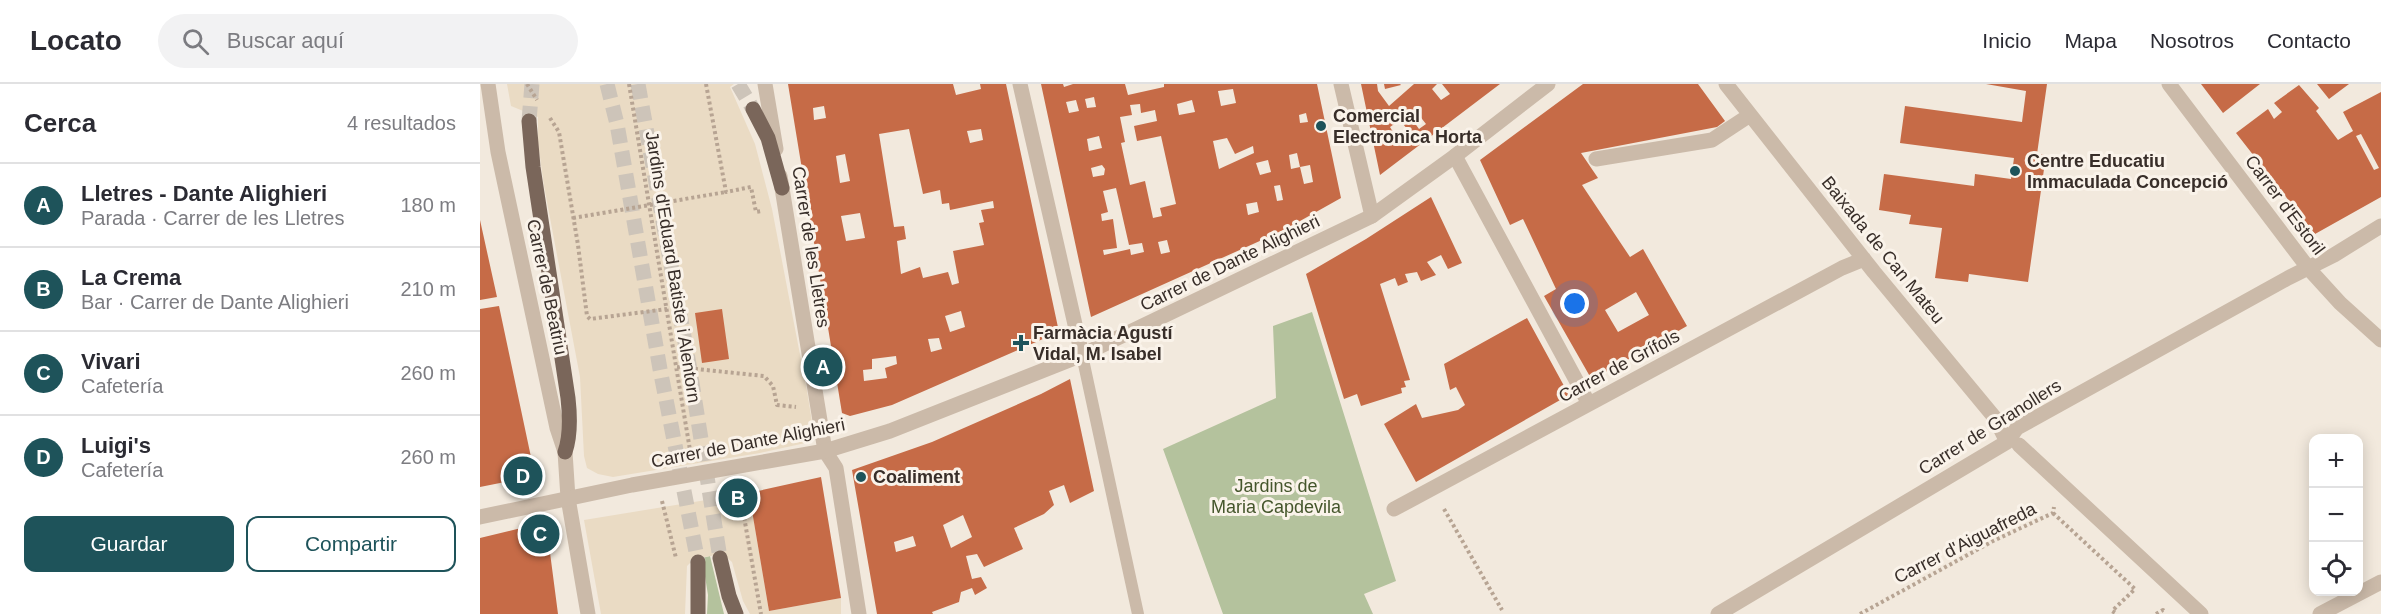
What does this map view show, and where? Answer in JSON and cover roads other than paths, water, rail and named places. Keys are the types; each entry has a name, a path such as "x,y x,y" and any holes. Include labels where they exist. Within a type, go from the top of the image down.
{"main road":[{"path":"753,109 768,138 782,188"},
{"path":"529,121 533,167 568,398 568,442 565,452"},
{"path":"720,558 736,614"},
{"path":"698,562 698,614"}],"street":[{"name":"Carrer de Beatriu","path":"488,84 498,152 557,428 565,452 568,498 588,614"},
{"name":"Carrer de les Lletres","path":"765,84 825,451 836,468 859,614"},
{"path":"1020,84 1082,355"},
{"path":"1341,84 1372,216"},
{"name":"Carrer de Dante Alighieri","path":"480,517 568,498 825,451 890,431 1082,355 1372,216 1455,156 1548,84"},
{"name":"Baixada de Can Mateu","path":"1726,84 2013,443 2056,479 2201,614"},
{"name":"Carrer d'Estoril","path":"2169,84 2309,269 2340,303 2381,340"},
{"path":"1596,159 1712,140 1750,115"},
{"path":"1455,156 1589,405"},
{"name":"Carrer de Granollers","path":"1718,614 2013,443 2017,428 2309,269 2381,226"},
{"name":"Carrer de Grífols","path":"1394,509 1842,268 1864,259"},
{"path":"2320,614 2381,582"}],"lane":[{"path":"1082,355 1138,614"}],"tunnel":[{"path":"529,121 532,84"},
{"path":"607,84 617,124 660,369 698,562"},
{"path":"638,84 689,364 720,558"},
{"path":"738,84 753,109"}],"place":[{"name":"Comercial Electronica Horta","path":"1321,126"},
{"name":"Centre Educatiu Immaculada Concepció","path":"2015,171"},
{"name":"Farmàcia Agustí Vidal, M. Isabel","path":"1021,343"},
{"name":"Lletres - Dante Alighieri","path":"823,367"},
{"name":"Luigi's","path":"523,476"},
{"name":"Coaliment","path":"861,477"},
{"name":"La Crema","path":"738,498"},
{"name":"Vivari","path":"540,534"}],"park label":[{"name":"Jardins de Maria Capdevila","path":"1276,496"}]}
